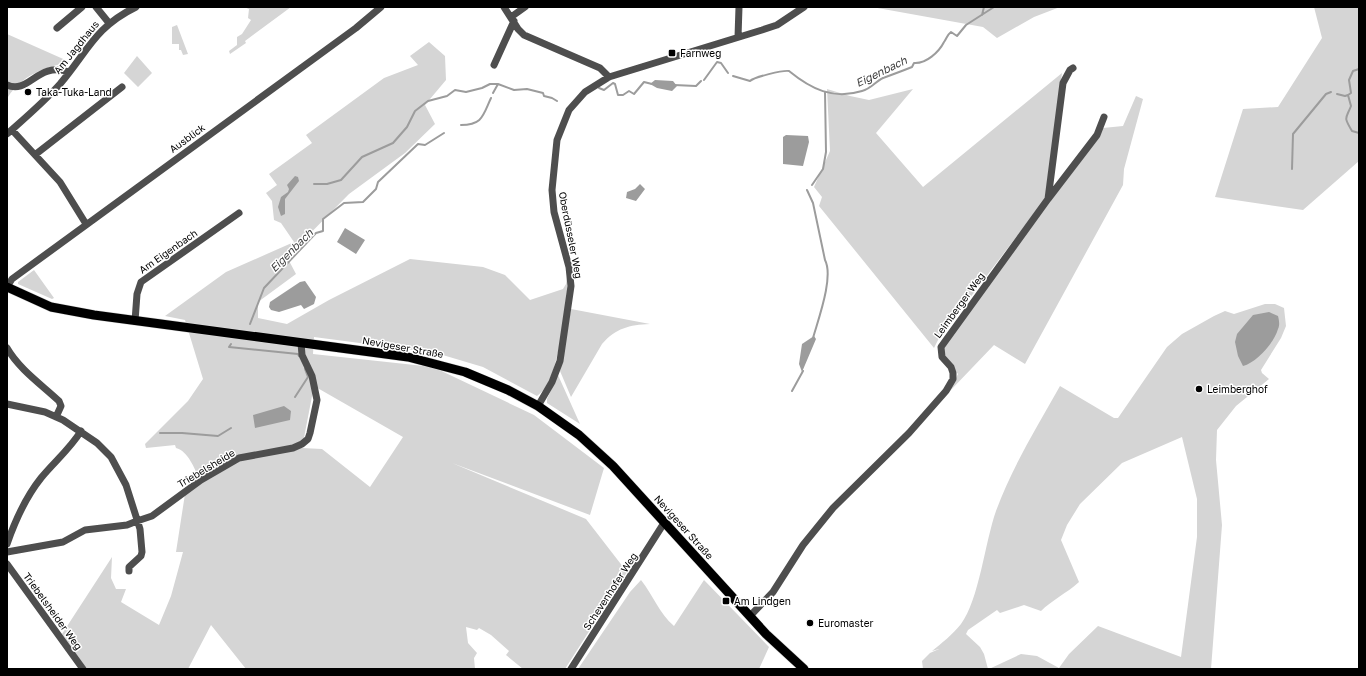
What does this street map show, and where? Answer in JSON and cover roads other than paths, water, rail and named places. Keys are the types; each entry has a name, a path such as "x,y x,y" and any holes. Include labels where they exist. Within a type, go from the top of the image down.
{"main road":[{"name":"Nevigeser Straße","path":"7,287 51,307 135,321 408,357 438,364 487,380 538,406 579,435 612,466 776,644 804,669"}],"street":[{"name":"Am Jagdhaus","path":"57,28 82,7"},
{"name":"Am Jagdhaus","path":"96,7 109,23"},
{"name":"Am Jagdhaus","path":"10,132 59,84 96,35 109,23 136,7"},
{"name":"Ausblick","path":"7,287 12,279 356,28 382,7"},
{"path":"504,7 518,29 530,39 600,68 608,77"},
{"path":"494,65 512,19 525,7"},
{"path":"738,37 739,7"},
{"name":"Oberdüsseler Weg","path":"538,406 552,382 560,360 571,286 568,264 554,212 552,190 561,127 574,102 585,92 608,77 777,25 804,7"},
{"path":"7,85 16,87 21,86 47,70 58,68 69,72"},
{"name":"Leimberger Weg","path":"750,616 773,592 803,545 833,508 909,433 946,391 953,379 953,373 951,367 942,357 941,347 1048,199 1063,83 1070,70 1073,68"},
{"path":"36,154 122,87"},
{"path":"1048,199 1097,135 1104,117"},
{"path":"10,132 36,154 60,182 86,224"},
{"name":"Am Eigenbach","path":"135,321 137,294 141,282 239,213"},
{"name":"Triebelsheide","path":"7,552 63,542 86,530 127,525 152,516 201,480 239,458 293,448 306,441 317,407 317,397 312,376 302,355 300,343"},
{"path":"7,348 11,355 29,374 59,401 61,406 56,417"},
{"path":"7,404 45,412 56,417 97,442 111,457 126,485 138,521 142,552 141,556 129,567 129,571"},
{"path":"7,544 17,519 32,491 49,469 73,444 81,431"},
{"name":"Schevenhofer Weg","path":"571,669 664,523"},
{"name":"Triebelsheider Weg","path":"7,564 83,669"}],"waterway":[{"name":"Eigenbach","path":"982,15 984,7"},
{"name":"Eigenbach","path":"733,76 750,81 769,74 789,71 814,88 823,91 841,94 862,91 868,89 883,78 912,67 914,63 923,62 932,57 939,50 951,32 957,36 966,25 994,7"},
{"name":"Eigenbach","path":"704,80 717,62 721,63 728,73"},
{"path":"1348,95 1351,93 1349,80 1353,71 1359,69"},
{"name":"Eigenbach","path":"674,85 696,86 701,81"},
{"name":"Eigenbach","path":"599,88 604,90 613,83 615,84 618,95 623,95 629,91 634,94 644,82 652,84"},
{"path":"314,184 327,184 341,180 362,157 393,143 407,127 415,111 428,101 447,96 455,90 466,92 482,88 490,84 498,84"},
{"name":"Eigenbach","path":"493,93 498,84 514,90 527,89 543,93 544,96 557,101"},
{"path":"812,185 823,169 826,152 825,92"},
{"path":"1292,169 1293,134 1326,94 1331,92"},
{"path":"1337,94 1345,96 1348,95"},
{"path":"1348,95 1351,106 1346,120 1352,131 1359,133"},
{"name":"Eigenbach","path":"461,125 468,125 478,121 484,114 491,98"},
{"name":"Eigenbach","path":"250,324 264,288 316,233 323,231 323,219 344,203 363,202 376,189 378,182 418,144 425,145 444,133"},
{"path":"807,190 813,203 828,277 824,299 813,338"},
{"name":"Eigenbach","path":"231,344 229,347 298,354 299,356"},
{"name":"Eigenbach","path":"295,397 308,377 305,369"},
{"path":"792,391 803,371"},
{"name":"Eigenbach","path":"160,433 218,436 231,428"}],"place":[{"name":"Farnweg","path":"672,53"},
{"name":"Taka-Tuka-Land","path":"28,92"},
{"name":"Leimberghof","path":"1199,389"},
{"name":"Am Lindgen","path":"726,601"},
{"name":"Euromaster","path":"810,623"}]}
